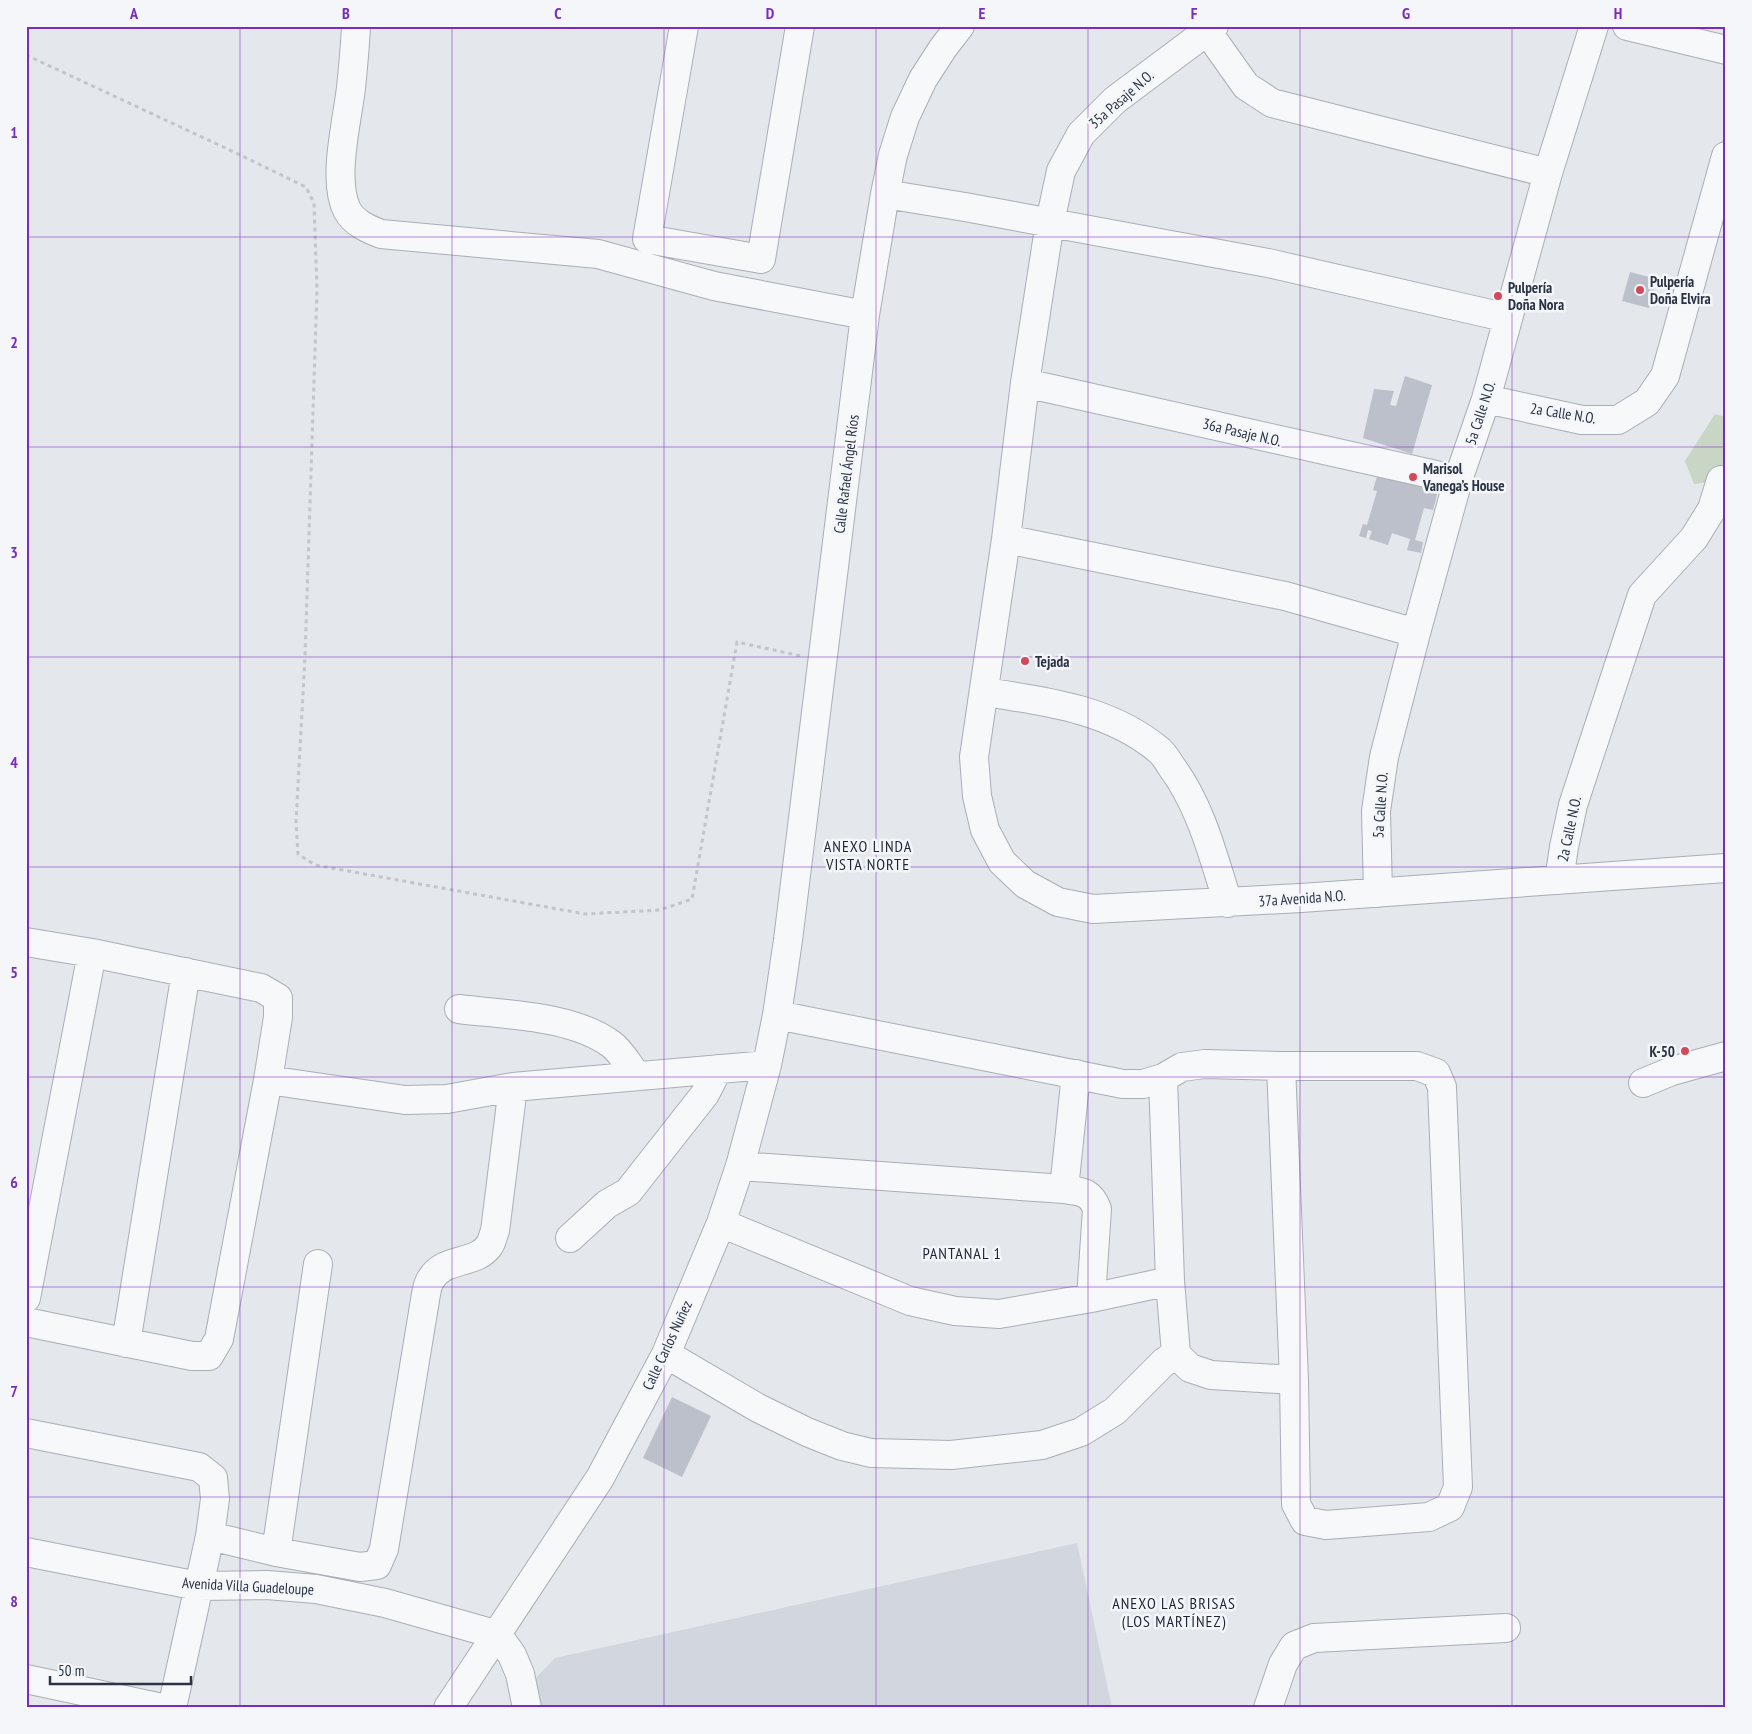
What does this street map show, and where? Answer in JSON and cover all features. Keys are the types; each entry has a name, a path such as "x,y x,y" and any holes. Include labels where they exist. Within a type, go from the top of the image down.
{"street":[{"path":"356,26 351,87 340,171 341,194 348,212 363,227 381,234 598,254 714,286 865,315"},
{"path":"684,26 647,239 762,259 800,26"},
{"name":"Calle Rafael Ángel Ríos","path":"788,940 865,315 885,194 893,155 905,117 923,79 960,26"},
{"name":"5a Calle N.O.","path":"1378,893 1376,811 1384,758 1458,480 1486,398 1548,173 1594,26"},
{"path":"1627,26 1726,50"},
{"path":"1211,29 1246,86 1272,103 1548,173"},
{"name":"35a Pasaje N.O.","path":"1006,539 1026,383 1050,222 1061,170 1081,134 1115,100 1211,29"},
{"name":"2a Calle N.O.","path":"1486,398 1582,420 1618,420 1647,402 1666,376 1726,156"},
{"path":"885,194 1050,222 1268,263 1508,318"},
{"name":"36a Pasaje N.O.","path":"1026,383 1458,480"},
{"name":"2a Calle N.O.","path":"1559,880 1573,805 1642,596 1694,538 1712,509 1721,480"},
{"path":"1006,539 1285,596 1416,633"},
{"name":"37a Avenida N.O.","path":"1006,539 974,757 976,796 985,830 1002,862 1024,884 1058,902 1094,909 1228,903 1726,868"},
{"path":"984,692 1047,701 1092,713 1130,730 1160,752 1184,783 1205,829 1228,903"},
{"name":"Calle Carlos Nuñez","path":"448,1708 600,1478 666,1354 721,1223 740,1166 777,1015 788,940"},
{"path":"26,942 92,953 261,988 278,998 278,1017 268,1080 219,1339 209,1356 192,1356 26,1322"},
{"path":"26,1298 92,953"},
{"path":"126,1343 186,972"},
{"path":"459,1008 551,1020 591,1032 612,1045 637,1076"},
{"path":"777,1015 1123,1084 1143,1084 1162,1078 1182,1066 1205,1064 1418,1066 1436,1073 1442,1087 1458,1486 1450,1507 1429,1517 1326,1525 1304,1521 1296,1504 1294,1380 1281,1066"},
{"path":"1643,1083 1672,1070 1726,1056"},
{"path":"268,1080 405,1100 447,1099 513,1088 766,1064"},
{"path":"570,1238 607,1204 628,1192 705,1094 718,1069"},
{"path":"1064,1189 1076,1074"},
{"path":"1162,1078 1170,1281 1176,1354 1190,1368 1211,1375 1294,1380"},
{"path":"210,1536 276,1552 360,1567 377,1565 384,1549 426,1294 431,1279 438,1270 450,1263 478,1255 489,1246 495,1231 513,1088"},
{"path":"740,1166 1064,1189 1083,1192 1093,1198 1097,1209 1091,1298"},
{"path":"721,1223 910,1301 955,1311 1000,1314 1091,1298 1170,1281"},
{"path":"276,1552 318,1264"},
{"path":"666,1354 758,1408 807,1432 842,1446 870,1453 951,1454 1042,1445 1081,1432 1115,1411 1164,1362 1176,1354"},
{"path":"26,1433 199,1467 214,1478 215,1499 210,1536 172,1708"},
{"name":"Avenida Villa Guadeloupe","path":"26,1552 198,1586 267,1585 316,1589 385,1603 498,1635"},
{"path":"1268,1708 1283,1664 1294,1646 1314,1638 1506,1628"},
{"path":"498,1635 512,1655 520,1674 527,1708"},
{"path":"26,1679 162,1708"}],"path":[{"path":"26,55 306,187 314,203 317,289 305,657 296,822 298,854 315,866 585,914 660,910 692,899 737,642 823,661"}],"shaded area":[{"path":"1077,1543 1112,1708 535,1708 530,1684 555,1658"}],"green space":[{"path":"1715,414 1726,417 1726,480 1694,484 1685,461"}],"building":[{"name":"Pulpería Doña Elvira","path":"1630,272 1657,279 1649,308 1622,301"},
{"path":"1405,376 1432,385 1412,454 1363,438 1374,389 1394,391 1390,405 1396,406"},
{"path":"1378,473 1438,491 1433,510 1424,508 1415,540 1423,542 1421,553 1407,550 1410,539 1392,533 1388,545 1369,539 1372,531 1368,530 1366,538 1359,536 1363,524 1367,525 1377,491 1373,490"},
{"path":"672,1397 711,1416 682,1477 643,1458"}],"place":[{"name":"Pulpería Doña Elvira","path":"1640,290"},
{"name":"Pulpería Doña Nora","path":"1498,296"},
{"name":"Marisol Vanega’s House","path":"1413,477"},
{"name":"Tejada","path":"1025,661"},
{"name":"K-50","path":"1685,1051"}],"district":[{"name":"ANEXO LINDA VISTA NORTE","path":"868,855"},
{"name":"PANTANAL 1","path":"962,1253"},
{"name":"ANEXO LAS BRISAS (LOS MARTÍNEZ)","path":"1174,1612"}]}
